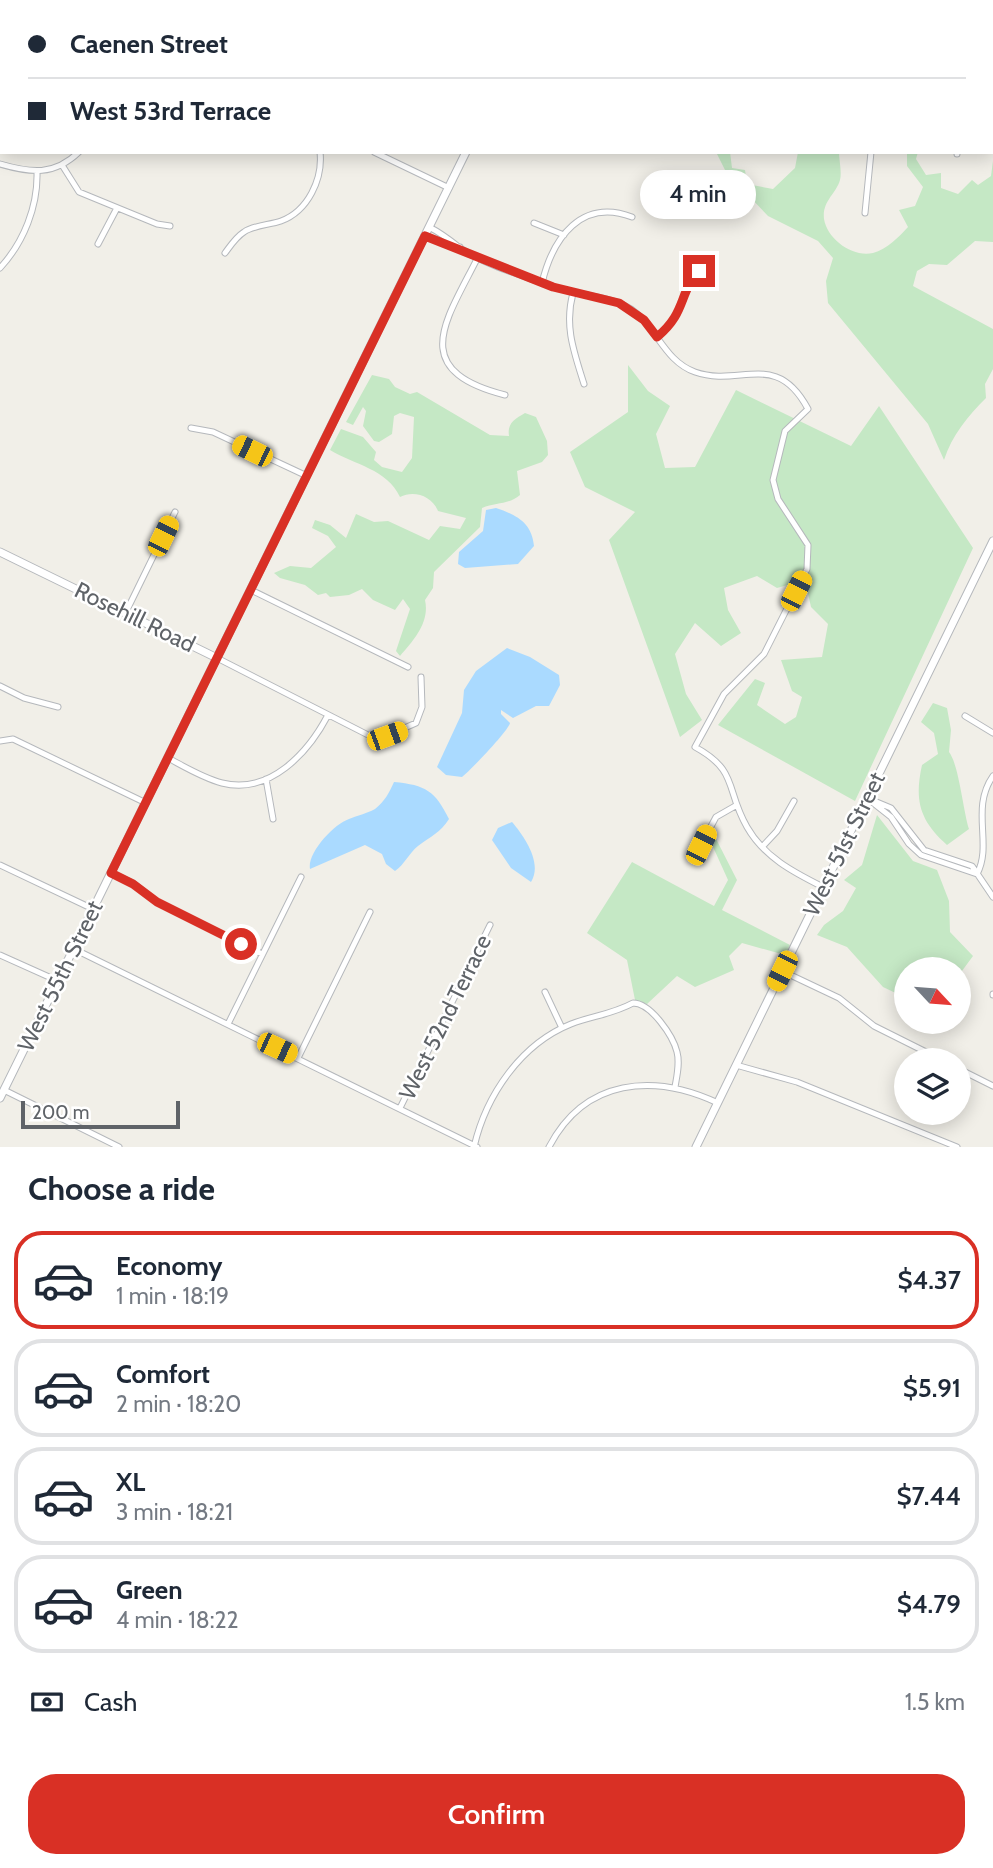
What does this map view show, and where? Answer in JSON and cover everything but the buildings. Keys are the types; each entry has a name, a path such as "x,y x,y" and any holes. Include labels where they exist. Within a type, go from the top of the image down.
{"street":[{"path":"0,164 37,172 62,165 76,154"},
{"path":"225,253 246,230 283,220 299,211 317,181 320,154"},
{"path":"378,154 449,188"},
{"name":"West 55th Street","path":"2,1094 465,154"},
{"path":"865,213 872,154"},
{"path":"62,165 79,192 157,225 170,226"},
{"path":"0,268 13,251 37,202 37,172"},
{"path":"98,244 117,208"},
{"path":"542,282 552,255 564,235 581,218 606,210 632,217"},
{"path":"534,223 564,235"},
{"path":"429,228 478,257 573,293 619,303 644,320 671,358 684,367 710,376 746,373 772,376 794,388 808,409 785,431 773,480 778,499 808,545 807,569 764,654 724,694 695,747 720,762 746,825 762,847 785,867 823,887"},
{"path":"425,236 449,246 460,247"},
{"path":"478,257 445,325 444,357 453,371 469,384 505,395"},
{"path":"657,337 678,317 691,279 699,271"},
{"path":"573,293 567,319 584,384"},
{"path":"435,360 444,357"},
{"path":"191,428 213,432 307,477"},
{"path":"126,612 175,512"},
{"name":"West 51st Street","path":"696,1147 993,541"},
{"name":"Rosehill Road","path":"0,552 126,612 372,737 384,737 412,727 419,718 422,707 421,677"},
{"path":"251,590 408,667"},
{"path":"0,686 24,698 58,707"},
{"path":"168,758 223,783 250,785 266,779 305,752 328,715"},
{"path":"965,716 993,733"},
{"path":"0,741 8,738 146,803"},
{"path":"977,874 985,864 990,849 983,801 993,776"},
{"path":"266,779 274,819"},
{"path":"867,798 891,808 912,843 944,861 972,866 993,897"},
{"path":"762,847 777,831 794,801"},
{"path":"694,858 716,817 737,805"},
{"path":"0,865 93,909"},
{"path":"111,873 133,884 157,902 262,954"},
{"path":"228,1024 301,877"},
{"path":"298,1058 370,912"},
{"name":"West 52nd Terrace","path":"401,1108 490,925"},
{"path":"74,949 475,1146 495,1097 513,1067 536,1044 562,1028 615,1013 632,1003 643,1006 668,1032 676,1049 675,1087"},
{"path":"0,955 58,981"},
{"path":"782,971 839,998 874,1026 918,1048"},
{"path":"545,992 562,1028"},
{"path":"736,1065 797,1082 957,1147"},
{"path":"971,1075 993,1086"},
{"path":"549,1147 565,1124 595,1099 637,1085 675,1087 718,1103"},
{"path":"2,1094 119,1147"}],"green space":[{"path":"717,154 730,154 732,168 745,170 747,184 773,189 795,168 798,154 839,154 840,180 827,202 824,219 836,240 849,250 865,254 883,249 908,227 899,210 915,206 923,187 907,166 907,154 917,154 916,159 926,175 941,173 941,188 958,194 972,180 978,185 991,176 993,161 993,242 975,241 947,265 929,264 917,271 913,286 993,329 993,369 985,384 986,398 961,426 944,460 928,424 828,303 826,281 833,258 818,241 768,216 726,172"},
{"path":"628,365 648,391 670,406 656,434 665,468 695,467 736,390 851,446 879,406 973,548 855,801 718,725 755,679 765,683 757,705 785,724 796,717 802,697 792,691 781,660 822,657 828,624 811,607 805,580 777,588 757,576 724,588 728,610 741,633 721,646 695,623 675,654 686,694 702,720 680,737 609,540 635,512 585,487 570,452 628,412"},
{"path":"372,375 389,379 395,387 410,394 417,392 490,435 509,436 512,422 518,417 525,413 536,417 547,441 548,455 542,462 517,471 520,495 482,508 480,527 434,572 433,588 425,600 423,623 400,656 396,651 410,609 403,599 395,610 373,600 362,589 349,595 318,595 305,585 280,578 274,573 290,566 311,568 336,547 328,536 312,528 315,520 330,525 346,538 356,514 374,522 388,521 429,540 440,526 460,529 466,518 438,511 432,502 417,494 400,497 379,474 330,450 341,429 363,437 376,452 374,460 382,467 402,472 412,458 414,417 400,413 394,416 392,434 379,442 374,441 363,426 366,411 363,407 353,425 346,422"},
{"path":"933,703 947,708 951,730 949,752 956,767 969,829 947,845 925,819 919,800 922,765 938,754 934,733 921,722"},
{"path":"877,815 913,861 937,870 949,901 950,932 973,956 971,959 894,957 894,992 883,987 847,947 817,935 824,925 843,911 856,888 844,880 862,865"},
{"path":"712,831 737,880 722,910 790,945 785,955 742,943 729,956 734,970 695,987 677,976 647,1004 635,1000 627,960 587,933 632,862 714,906 728,880 709,838"}],"water":[{"path":"496,508 511,514 527,526 534,546 518,564 465,568 458,564 459,552 483,531 486,510"},
{"path":"507,648 530,657 559,675 560,685 549,706 536,706 513,718 501,710 501,714 510,723 496,742 462,777 446,775 437,767 462,713 464,690 476,671"},
{"path":"394,782 414,785 428,791 444,809 449,819 446,824 415,849 395,871 386,864 382,854 365,845 310,869 310,862 317,847 329,833 343,822 375,809"},
{"path":"512,822 533,858 535,867 531,882 511,868 492,840 498,828"}],"route":[{"path":"241,944 149,898 133,884 111,873 425,236 449,246 460,247 553,287 619,303 644,320 657,337 678,317 691,279 699,271"}]}
